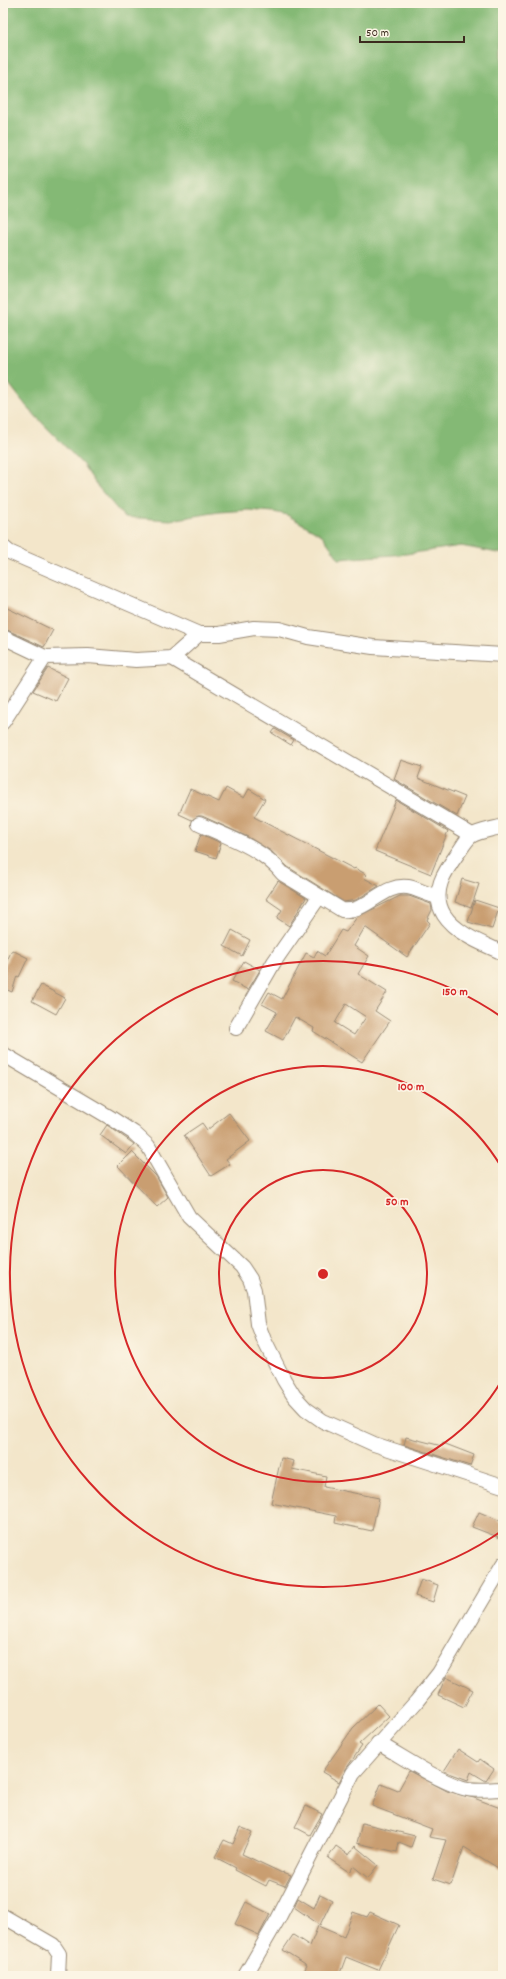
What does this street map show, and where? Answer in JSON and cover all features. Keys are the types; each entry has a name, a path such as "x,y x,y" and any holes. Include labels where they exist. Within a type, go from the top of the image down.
{"street":[{"path":"3,547 10,552 199,634 220,634 254,628 279,630 308,637 374,647 503,655"},
{"path":"172,658 199,634"},
{"path":"3,637 44,657 88,656 136,660 172,658 472,836"},
{"path":"3,722 44,657"},
{"path":"199,824 249,846 276,865 283,874 319,896 335,908 347,911 362,906 395,888 409,887 438,897"},
{"path":"503,826 472,836 446,869 439,884 438,897 444,915 457,928 503,953"},
{"path":"236,1028 274,962 319,896"},
{"path":"3,1054 111,1118 134,1133 148,1146 189,1217 242,1267 250,1279 254,1290 258,1324 264,1340 284,1380 294,1396 306,1409 323,1422 374,1444 503,1486"},
{"path":"245,1976 278,1919 353,1772 378,1742 416,1702 439,1673 503,1565"},
{"path":"378,1742 416,1765 460,1787 471,1790 503,1789"},
{"path":"3,1916 53,1945 59,1954 58,1976"}],"green space":[{"path":"3,3 503,3 503,554 461,546 406,554 339,559 322,535 287,515 274,512 248,510 219,512 171,520 124,517 98,487 83,465 27,407 3,376"}],"building":[{"path":"3,606 53,630 44,647 3,628"},
{"path":"48,668 68,678 56,701 33,691"},
{"path":"275,729 294,740 291,745 272,733"},
{"path":"401,760 422,767 418,778 465,797 457,816 394,779"},
{"path":"226,788 244,798 249,789 265,799 254,817 354,869 355,868 367,875 364,878 379,886 356,900 344,902 288,867 271,851 248,837 202,816 198,816 192,820 179,814 190,789 219,802"},
{"path":"396,800 448,831 431,874 375,851"},
{"path":"201,834 221,843 216,858 195,851"},
{"path":"462,879 479,884 471,908 455,902"},
{"path":"278,881 306,898 289,926 277,918 282,910 266,899"},
{"path":"400,896 409,896 431,904 432,910 427,920 430,923 407,957 365,927 354,946 369,956 358,974 387,992 375,1011 390,1021 362,1062 313,1031 314,1028 295,1017 283,1040 266,1031 277,1012 262,1004 269,992 282,999 306,953 314,957 317,951 325,956 341,930 346,932 357,917","holes":["346,1004 366,1017 354,1035 335,1023"]},
{"path":"475,900 499,908 492,929 468,922"},
{"path":"232,930 250,940 242,956 224,946"},
{"path":"12,950 28,958 19,977 17,976 12,992 3,988 3,969"},
{"path":"244,961 260,970 248,990 232,981"},
{"path":"41,985 65,998 56,1014 32,1001"},
{"path":"229,1113 250,1141 226,1159 230,1164 211,1176 184,1135 202,1123 207,1130"},
{"path":"107,1125 134,1144 126,1154 100,1135"},
{"path":"132,1152 156,1176 168,1197 157,1207 118,1166"},
{"path":"406,1437 442,1446 443,1443 474,1455 470,1466 404,1445"},
{"path":"281,1458 294,1461 292,1469 326,1476 324,1487 379,1498 372,1531 335,1523 336,1516 271,1503"},
{"path":"479,1512 503,1522 503,1539 472,1527"},
{"path":"421,1579 438,1585 433,1602 415,1596"},
{"path":"446,1677 473,1690 464,1707 438,1695"},
{"path":"378,1704 389,1716 359,1744 362,1746 339,1782 322,1772 353,1728"},
{"path":"458,1749 478,1762 480,1759 494,1769 486,1781 471,1772 468,1780 444,1771"},
{"path":"409,1771 447,1791 474,1798 503,1809 503,1871 464,1847 451,1885 433,1879 446,1840 429,1837 432,1829 372,1806 381,1784 398,1791"},
{"path":"306,1806 322,1814 310,1835 295,1827"},
{"path":"362,1823 415,1836 411,1847 399,1842 397,1852 357,1843"},
{"path":"240,1827 252,1832 242,1854 282,1873 291,1875 285,1886 269,1880 266,1886 235,1870 236,1868 215,1857 224,1840 233,1844"},
{"path":"336,1846 349,1855 355,1846 378,1865 368,1878 353,1866 349,1872 328,1858"},
{"path":"320,1894 332,1900 320,1925 294,1907 298,1898 314,1908"},
{"path":"246,1902 270,1914 259,1935 235,1924"},
{"path":"353,1912 367,1917 370,1912 399,1925 378,1970 346,1957 339,1976 302,1976 307,1965 283,1950 293,1935 310,1946 318,1926 344,1937"}]}
